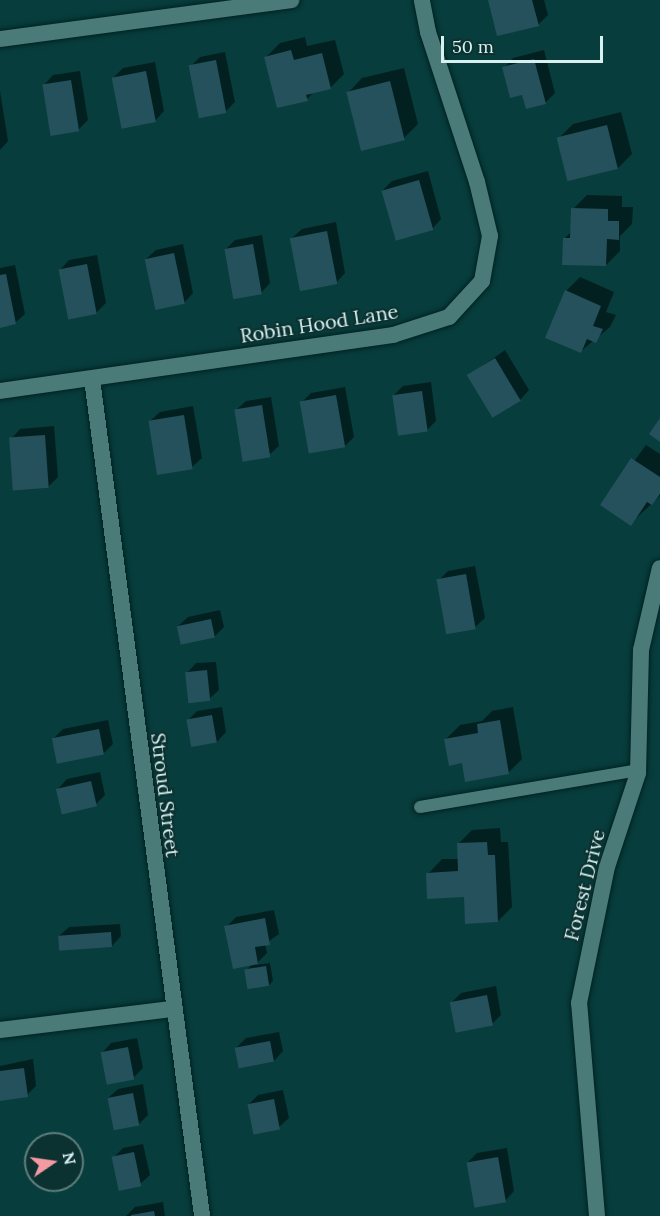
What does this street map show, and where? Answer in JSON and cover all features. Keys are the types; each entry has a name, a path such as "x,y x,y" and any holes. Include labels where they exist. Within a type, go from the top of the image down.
{"street":[{"path":"0,39 291,0"},
{"name":"Robin Hood Lane","path":"0,391 393,335 449,317 482,281 490,236 477,182 428,32 422,0"},
{"name":"Stroud Street","path":"92,379 172,1009 202,1216"},
{"name":"Forest Drive","path":"597,1216 579,1003 607,867 638,770 641,650 660,568"},
{"path":"0,1030 172,1009"}],"lane":[{"path":"420,807 638,770"}],"building":[{"path":"488,0 532,0 539,26 497,36"},
{"path":"291,50 294,60 322,53 331,89 306,95 308,101 277,108 264,57"},
{"path":"534,59 546,104 526,109 522,95 510,98 502,67"},
{"path":"216,60 226,113 199,118 189,65"},
{"path":"146,71 156,122 122,129 112,78"},
{"path":"71,80 79,131 50,136 42,85"},
{"path":"390,81 405,140 361,151 346,92"},
{"path":"607,125 618,169 567,181 557,138"},
{"path":"419,180 433,230 396,241 382,191"},
{"path":"571,208 608,209 608,221 619,221 619,240 607,239 606,266 562,265 563,238 570,238"},
{"path":"327,231 337,284 300,291 290,238"},
{"path":"253,244 262,294 233,299 224,249"},
{"path":"174,253 185,304 155,310 145,259"},
{"path":"87,264 97,314 68,320 59,270"},
{"path":"6,274 16,324 0,328 0,275"},
{"path":"565,290 601,306 593,326 603,329 596,343 587,339 581,353 545,338"},
{"path":"495,358 521,401 492,418 467,375"},
{"path":"422,391 428,432 398,436 392,395"},
{"path":"336,395 345,447 309,454 300,401"},
{"path":"262,405 270,457 243,462 234,409"},
{"path":"184,415 193,469 157,475 148,421"},
{"path":"660,418 660,442 649,434"},
{"path":"45,435 49,488 13,490 9,438"},
{"path":"631,458 660,477 660,494 652,505 647,502 631,526 600,505"},
{"path":"466,574 476,629 446,634 436,579"},
{"path":"211,619 215,638 181,645 177,626"},
{"path":"207,670 210,701 188,703 185,672"},
{"path":"212,715 217,743 191,747 186,720"},
{"path":"500,720 509,774 465,782 462,763 449,766 444,739 478,733 477,724"},
{"path":"99,729 104,755 57,764 52,738"},
{"path":"91,781 97,806 62,814 56,789"},
{"path":"487,842 488,855 495,855 498,922 465,924 464,897 427,899 426,873 458,871 457,843"},
{"path":"265,918 270,945 255,947 258,964 233,969 224,926"},
{"path":"111,932 112,947 59,951 58,936"},
{"path":"266,966 269,986 247,989 244,969"},
{"path":"487,995 493,1025 456,1033 450,1002"},
{"path":"270,1041 274,1062 239,1068 235,1048"},
{"path":"128,1047 134,1079 107,1085 101,1052"},
{"path":"24,1068 28,1097 0,1101 0,1071"},
{"path":"133,1093 139,1125 114,1130 107,1098"},
{"path":"274,1099 280,1129 253,1135 247,1104"},
{"path":"134,1152 141,1186 119,1191 112,1157"},
{"path":"498,1157 506,1202 474,1208 466,1163"},
{"path":"154,1211 155,1216 131,1216 131,1215"}]}
